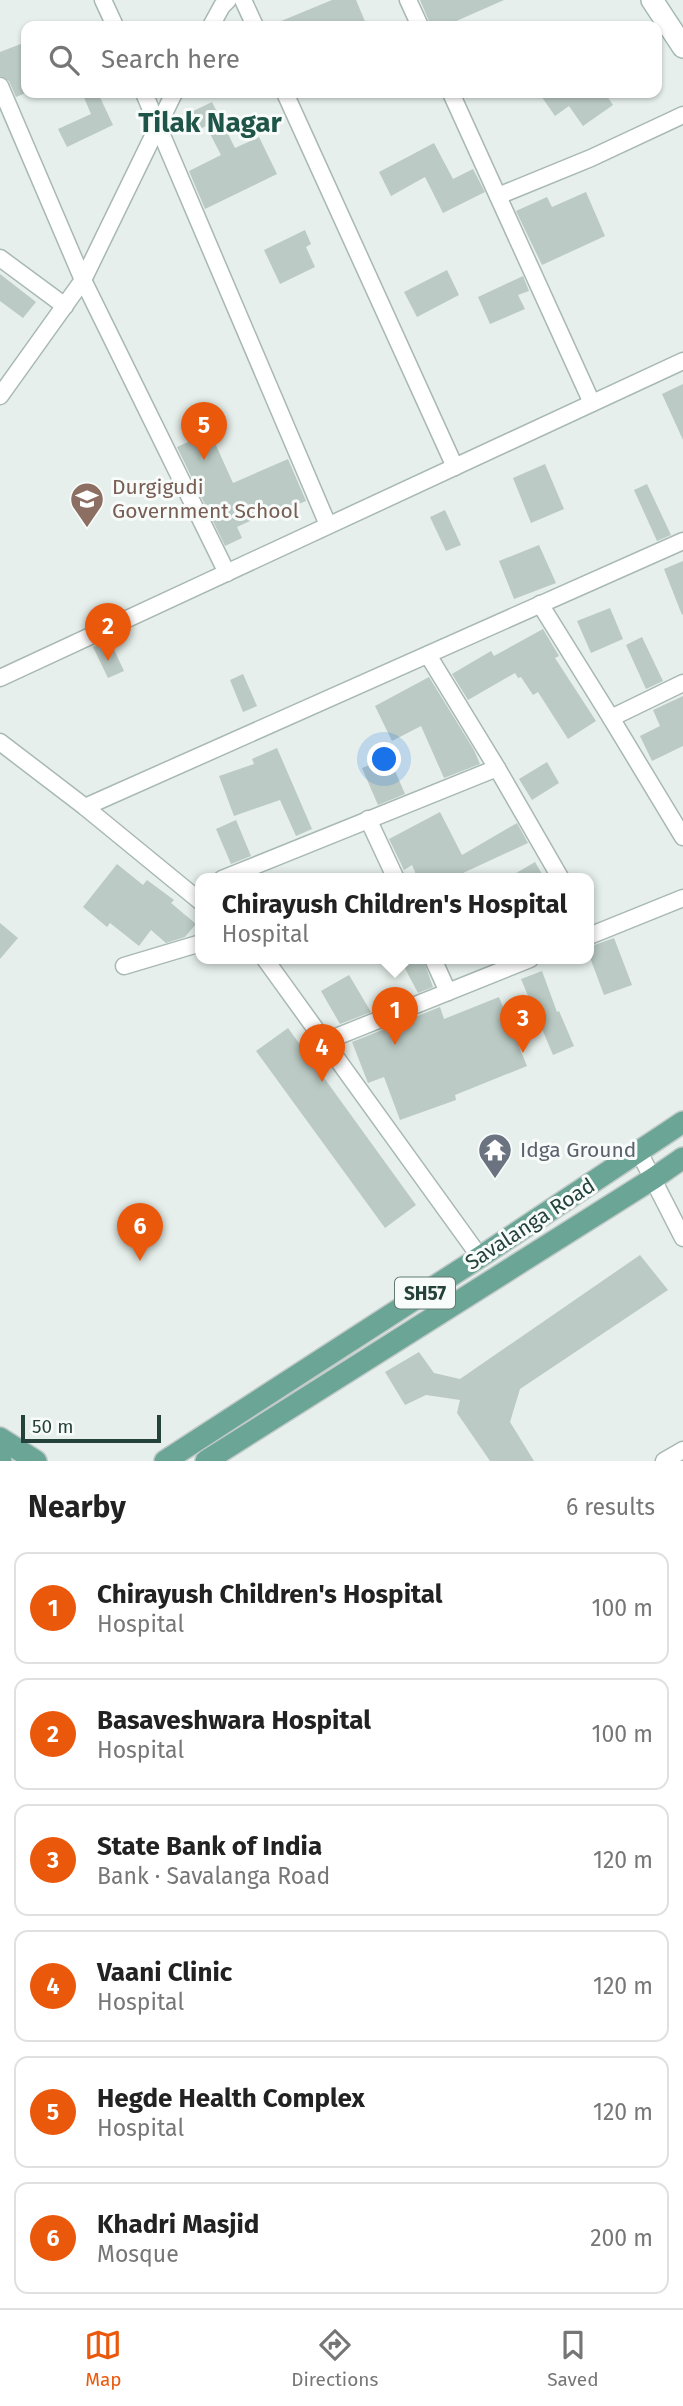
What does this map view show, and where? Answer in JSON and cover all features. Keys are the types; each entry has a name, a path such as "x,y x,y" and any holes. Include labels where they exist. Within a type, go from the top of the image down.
{"main road":[{"path":"652,0 683,47"},
{"name":"Savalanga Road","path":"165,1461 683,1122"},
{"name":"Savalanga Road","path":"206,1461 654,1178 683,1157"},
{"path":"0,1438 36,1461"}],"street":[{"path":"103,0 113,21"},
{"path":"214,21 228,0"},
{"path":"243,0 253,21"},
{"path":"408,0 418,21"},
{"path":"0,86 83,280 227,573"},
{"path":"146,98 328,525"},
{"path":"0,396 83,280 171,98"},
{"path":"287,98 455,467"},
{"path":"453,98 592,403"},
{"path":"498,196 591,158 683,115"},
{"path":"0,258 65,306"},
{"path":"0,678 683,361"},
{"path":"85,807 683,541"},
{"path":"540,604 683,837"},
{"path":"428,655 558,873"},
{"path":"611,718 683,683"},
{"path":"0,742 195,892"},
{"path":"237,873 497,768"},
{"path":"368,819 393,873"},
{"path":"594,931 683,898"},
{"path":"124,966 195,945"},
{"path":"269,964 480,1257"},
{"path":"435,964 448,992"},
{"path":"326,1041 518,964"},
{"path":"639,1152 683,1238"},
{"path":"664,1461 683,1450"}],"building":[{"path":"332,0 356,0 365,21 281,21"},
{"path":"420,0 504,0 456,21 429,21"},
{"path":"21,44 21,95 16,97 9,81 0,76 0,52"},
{"path":"84,98 100,98 113,125 67,147 58,129 91,114"},
{"path":"542,98 608,98 613,105 583,126 569,106 555,116"},
{"path":"212,102 235,148 259,137 277,174 205,209 189,171 221,155 206,126 196,131 187,114"},
{"path":"434,143 453,179 473,169 485,192 443,213 425,177 391,196 379,172"},
{"path":"586,192 605,236 542,265 516,211 547,197 552,207"},
{"path":"305,230 311,244 306,247 315,267 280,284 264,250"},
{"path":"447,270 459,295 417,317 404,292"},
{"path":"0,274 36,302 23,318 0,301"},
{"path":"523,276 529,291 518,295 525,309 490,324 478,297"},
{"path":"683,384 683,440 662,394"},
{"path":"210,432 233,483 288,459 306,501 272,515 270,512 237,527 242,538 225,546 177,447"},
{"path":"545,464 564,509 531,523 513,478"},
{"path":"647,484 671,535 657,541 634,490"},
{"path":"445,510 461,545 446,551 430,517"},
{"path":"539,545 556,583 514,599 499,561"},
{"path":"683,561 683,614 682,615 664,569"},
{"path":"610,608 623,639 591,653 577,621"},
{"path":"543,629 559,656 555,658 596,721 568,739 538,692 533,695 521,677 518,678 515,673 468,700 452,674 491,651 494,656"},
{"path":"642,637 663,681 646,689 626,645"},
{"path":"109,639 124,671 108,678 93,647"},
{"path":"243,674 257,706 243,712 230,680"},
{"path":"429,677 480,764 444,778 421,726 392,741 375,706"},
{"path":"683,696 683,746 652,761 640,736 660,726 653,710"},
{"path":"277,748 312,829 296,836 280,800 234,816 219,776 254,764 252,759"},
{"path":"389,757 405,794 378,805 362,768"},
{"path":"547,762 559,783 532,800 519,779"},
{"path":"440,812 462,855 517,823 528,843 463,873 415,873 412,865 404,870 389,839"},
{"path":"236,820 251,856 231,864 216,829"},
{"path":"535,862 541,873 516,873"},
{"path":"117,864 143,885 147,880 174,900 171,903 195,925 185,937 166,943 151,930 139,946 110,923 107,927 83,907"},
{"path":"0,923 18,938 0,959"},
{"path":"614,938 632,985 604,995 592,964 594,945"},
{"path":"403,964 425,964 433,987 418,993"},
{"path":"542,971 557,1012 559,1011 574,1046 553,1055 521,979"},
{"path":"349,975 371,1012 340,1024 321,991"},
{"path":"499,997 527,1066 455,1095 456,1100 400,1120 384,1077 368,1083 352,1042 440,1007 444,1019"},
{"path":"288,1028 416,1205 385,1228 256,1051"},
{"path":"640,1255 668,1290 520,1389 510,1422 534,1461 490,1461 457,1413 460,1400 426,1395 405,1405 385,1372 419,1352 434,1373 460,1379"}],"place":[{"name":"Hegde Health Complex","path":"204,460"},
{"name":"Durgigudi Government School","path":"87,529"},
{"name":"Basaveshwara Hospital","path":"108,661"},
{"name":"Chirayush Children's Hospital","path":"395,1045"},
{"name":"State Bank of India","path":"523,1053"},
{"name":"Vaani Clinic","path":"322,1082"},
{"name":"Idga Ground","path":"495,1180"},
{"name":"Khadri Masjid","path":"140,1261"}],"district":[{"name":"Tilak Nagar","path":"210,122"}]}
